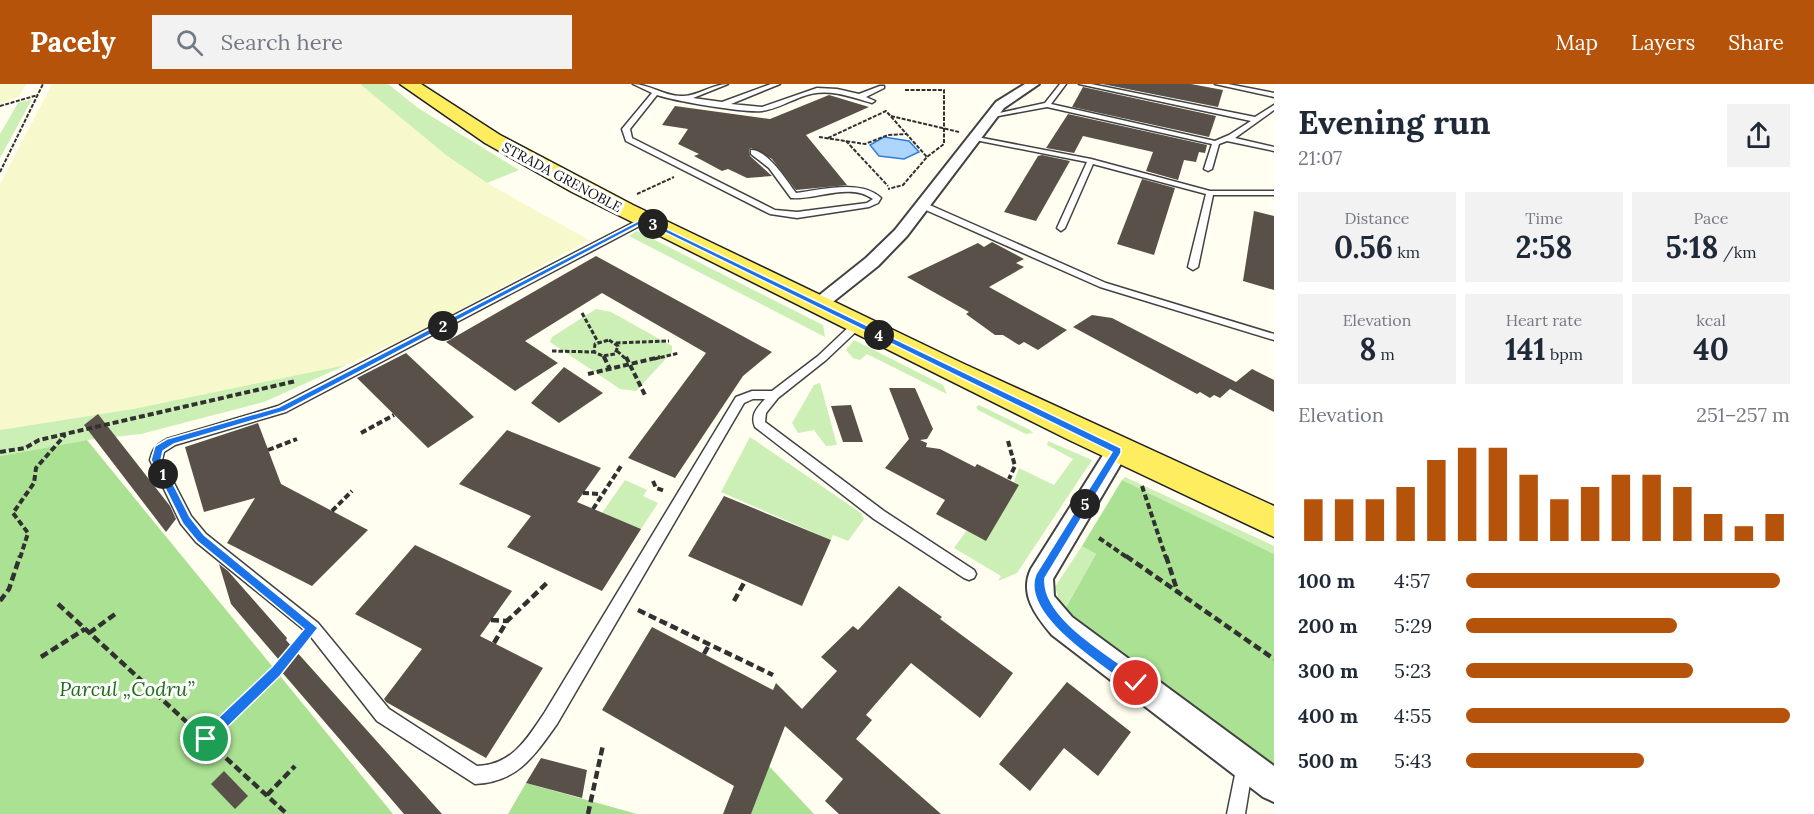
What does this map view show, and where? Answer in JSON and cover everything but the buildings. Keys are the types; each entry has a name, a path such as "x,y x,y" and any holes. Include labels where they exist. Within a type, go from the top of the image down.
{"main road":[{"name":"STRADA GRENOBLE","path":"409,84 453,116 519,156 644,220 1118,450 1274,522"}],"street":[{"path":"818,305 872,262 901,233 953,169 969,135 993,115 1000,105 1033,84"},
{"path":"1118,450 1040,577 1039,588 1050,613 1082,642 1274,786"}],"lane":[{"path":"636,84 682,100 768,109 817,90"},
{"path":"682,100 725,84"},
{"path":"721,105 777,84"},
{"path":"802,84 817,90 847,93 872,101"},
{"path":"1047,105 1063,84"},
{"path":"1082,84 1258,120"},
{"path":"1218,84 1274,95"},
{"path":"859,97 882,87"},
{"path":"656,92 626,129 626,136 784,215 868,205 877,198 873,194 859,190 794,196 772,166 754,153"},
{"path":"993,115 1047,105 1216,143 1258,120 1274,107"},
{"path":"969,135 1091,161 1210,193 1274,193"},
{"path":"1227,139 1274,149"},
{"path":"1208,169 1216,143"},
{"path":"1061,228 1091,161"},
{"path":"1193,267 1210,193"},
{"path":"922,205 1094,282 1274,337"},
{"path":"644,220 282,409 171,442 159,449 156,460 186,520 201,538 312,628 382,715 475,775 489,776 508,769 522,758 551,718 740,400 752,395 774,395"},
{"path":"858,324 822,358 774,395 760,412 759,424 879,515 969,574"},
{"path":"1236,814 1245,765"}],"path":[{"path":"0,172 44,84"},
{"path":"873,194 903,185 927,157 944,144 944,90 905,90"},
{"path":"0,106 39,95"},
{"path":"828,138 886,111 927,157"},
{"path":"890,115 969,135"},
{"path":"819,137 865,144 888,135 906,134"},
{"path":"846,140 890,189"},
{"path":"637,194 691,170"},
{"path":"582,313 598,342"},
{"path":"594,352 593,347 598,342 609,340 616,343 669,341"},
{"path":"616,343 617,351"},
{"path":"552,351 594,352 603,356 610,369"},
{"path":"603,356 617,351"},
{"path":"617,351 625,356 645,395"},
{"path":"588,374 679,353"},
{"path":"0,452 25,448 39,440 300,381"},
{"path":"361,433 394,415"},
{"path":"0,601 9,589 28,533 13,513 34,483 36,468 66,434"},
{"path":"268,450 297,439"},
{"path":"1008,441 1015,466 1009,480"},
{"path":"593,509 600,494 621,466"},
{"path":"1139,478 1179,593"},
{"path":"332,511 352,492"},
{"path":"583,494 600,494"},
{"path":"1099,538 1274,659"},
{"path":"734,601 745,581"},
{"path":"494,643 507,621 548,582"},
{"path":"58,604 287,814"},
{"path":"638,610 773,675"},
{"path":"41,657 118,612"},
{"path":"491,620 507,621"},
{"path":"206,739 276,672 312,628"},
{"path":"704,654 709,645"},
{"path":"588,814 603,745"},
{"path":"267,795 295,766"}],"green space":[{"path":"0,84 26,84 19,97 0,103"},
{"path":"52,84 360,84 446,155 487,183 589,240 428,327 346,365 133,409 0,430 0,184"},
{"path":"360,84 388,84 418,108 519,170 487,183 446,155"},
{"path":"32,99 0,158 0,134 18,103"},
{"path":"637,231 823,325 825,337 629,236"},
{"path":"596,309 611,312 672,346 672,352 636,391 620,389 550,342 552,337"},
{"path":"854,340 943,385 947,394 867,354 860,360 853,358 846,350"},
{"path":"346,365 264,402 141,434 87,440 0,456 0,430 133,409"},
{"path":"820,383 837,445 826,446 814,430 798,433 792,423 814,385"},
{"path":"979,405 1033,433 1026,434 978,410 976,407"},
{"path":"750,437 861,513 864,519 848,541 833,535 831,540 721,492"},
{"name":"Parcul „Codru”","path":"87,440 393,814 0,814 0,456"},
{"path":"1048,441 1092,460 1017,573 998,581 1001,576 954,548 967,530 986,540 1019,485 1014,482 1019,468 1054,485 1073,459 1047,445"},
{"path":"1125,477 1274,546 1274,554 1122,480"},
{"path":"625,480 647,490 643,496 658,503 641,529 602,513"},
{"path":"1122,480 1274,554 1274,769 1063,613 1096,554 1082,546"},
{"path":"1082,546 1096,554 1063,613 1055,587"},
{"path":"769,766 814,814 751,814"},
{"path":"526,783 637,814 508,814"}],"water":[{"path":"884,137 909,141 919,152 904,159 879,156 870,145"}],"route":[{"path":"206,739 276,672 312,628 201,538 186,520 156,460 159,449 171,442 282,409 644,220 1057,423 1118,450 1040,577 1039,588 1042,600 1062,626 1136,683"}]}
